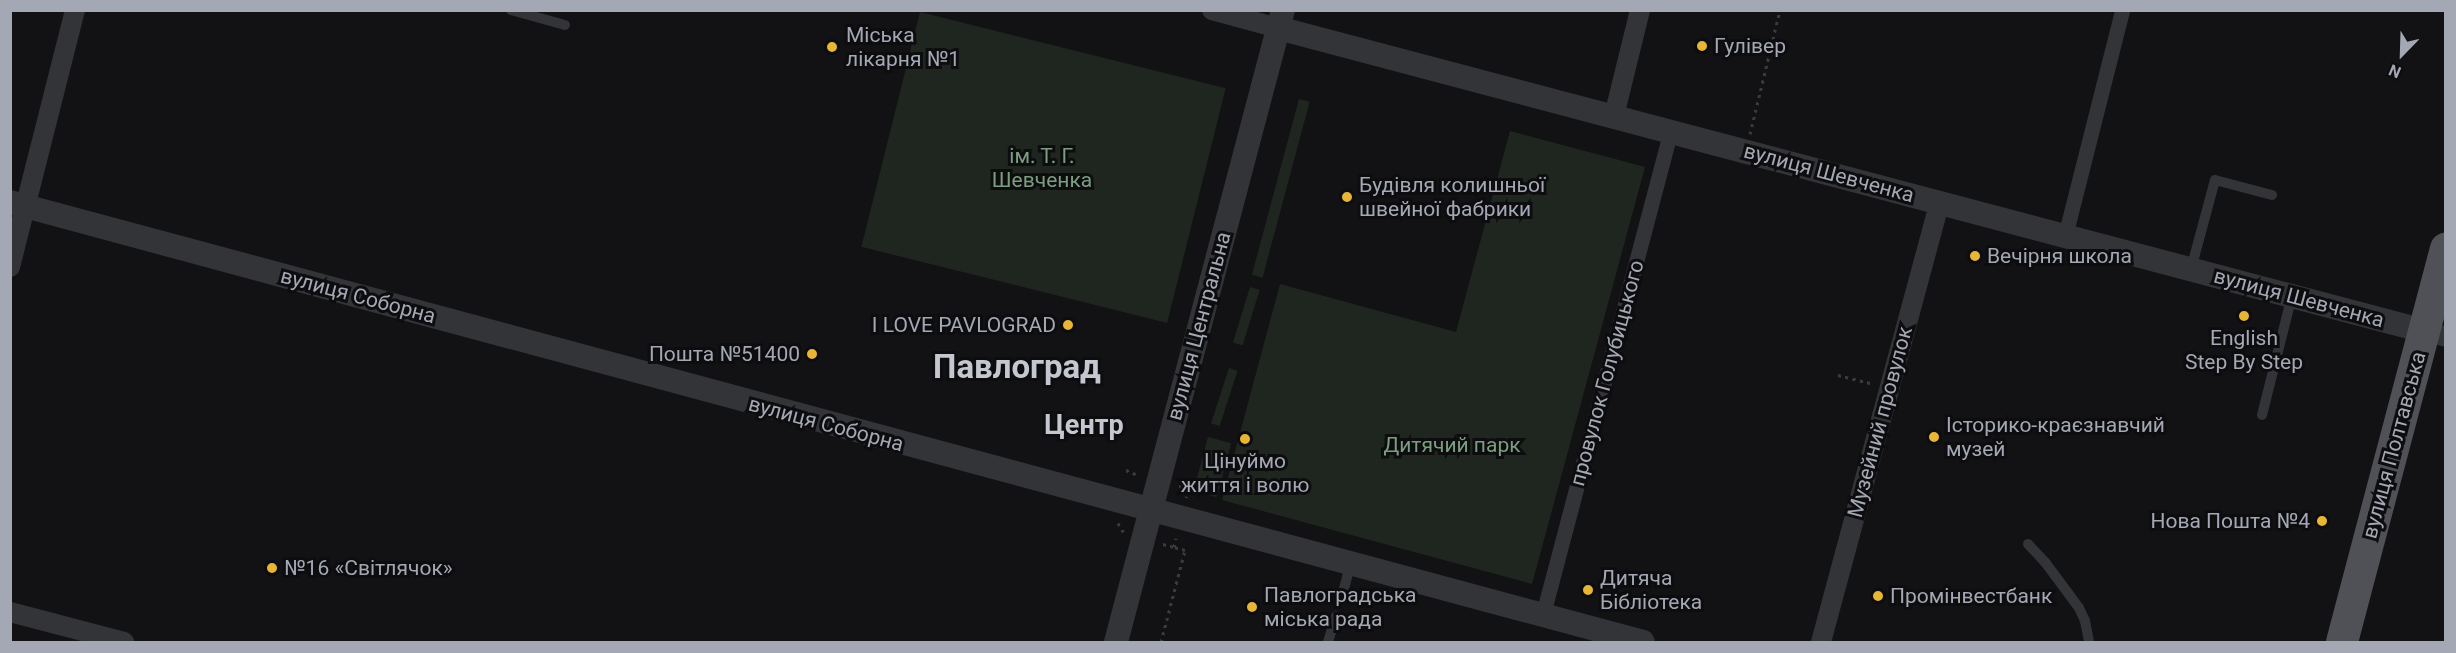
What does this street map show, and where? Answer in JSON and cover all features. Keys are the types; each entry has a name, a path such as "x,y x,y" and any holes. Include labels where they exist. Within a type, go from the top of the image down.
{"main road":[{"name":"вулиця Полтавська","path":"2342,642 2435,334 2445,248"}],"street":[{"path":"10,267 18,204 75,10"},
{"name":"вулиця Шевченка","path":"1212,10 1281,19 1614,116 2435,334"},
{"path":"1614,116 1640,10"},
{"path":"2065,236 2122,10"},
{"name":"вулиця Центральна","path":"1116,642 1281,19"},
{"name":"провулок Голубицького","path":"1543,614 1671,131"},
{"name":"Музейний провулок","path":"1821,642 1940,202"},
{"name":"вулиця Соборна","path":"18,204 1149,511 1643,642"},
{"path":"10,612 124,642"}],"lane":[{"path":"511,10 565,26"},
{"path":"2192,269 2215,180 2272,195"},
{"path":"2262,415 2292,296"},
{"path":"2028,544 2051,569 2079,608 2085,621 2089,642"},
{"path":"1342,596 1351,563"},
{"path":"1328,642 1336,616"}],"path":[{"path":"1746,150 1780,10"},
{"path":"1838,375 1890,388"},
{"path":"1126,470 1138,475"},
{"path":"1174,485 1189,489 1185,502"},
{"path":"1118,524 1126,534"},
{"path":"1174,547 1177,536"},
{"path":"1157,543 1185,550 1161,642"}],"green space":[{"name":"ім. Т. Г. Шевченка","path":"920,12 1226,88 1167,323 861,247"},
{"path":"1299,99 1310,102 1263,278 1252,275"},
{"name":"Дитячий парк","path":"1510,131 1645,167 1532,584 1222,500 1280,284 1456,332"},
{"path":"1250,287 1260,290 1243,345 1233,342"},
{"path":"1229,368 1238,371 1220,426 1211,423"},
{"path":"1208,437 1231,443 1217,497 1194,491"}],"place":[{"name":"Гулівер","path":"1702,46"},
{"name":"Міська лікарня №1","path":"832,47"},
{"name":"Будівля колишньої швейної фабрики","path":"1347,197"},
{"name":"Вечірня школа","path":"1975,256"},
{"name":"English Step By Step","path":"2244,316"},
{"name":"I LOVE PAVLOGRAD","path":"1068,325"},
{"name":"Пошта №51400","path":"812,354"},
{"name":"Історико-краєзнавчий музей","path":"1934,437"},
{"name":"Цінуймо життя і волю","path":"1245,439"},
{"name":"Нова Пошта №4","path":"2322,521"},
{"name":"№16 «Світлячок»","path":"272,568"},
{"name":"Дитяча Бiблiотека","path":"1588,590"},
{"name":"Промінвестбанк","path":"1878,596"},
{"name":"Павлоградська міська рада","path":"1252,607"}],"district":[{"name":"Павлоград","path":"1017,367"},
{"name":"Центр","path":"1084,426"}]}
